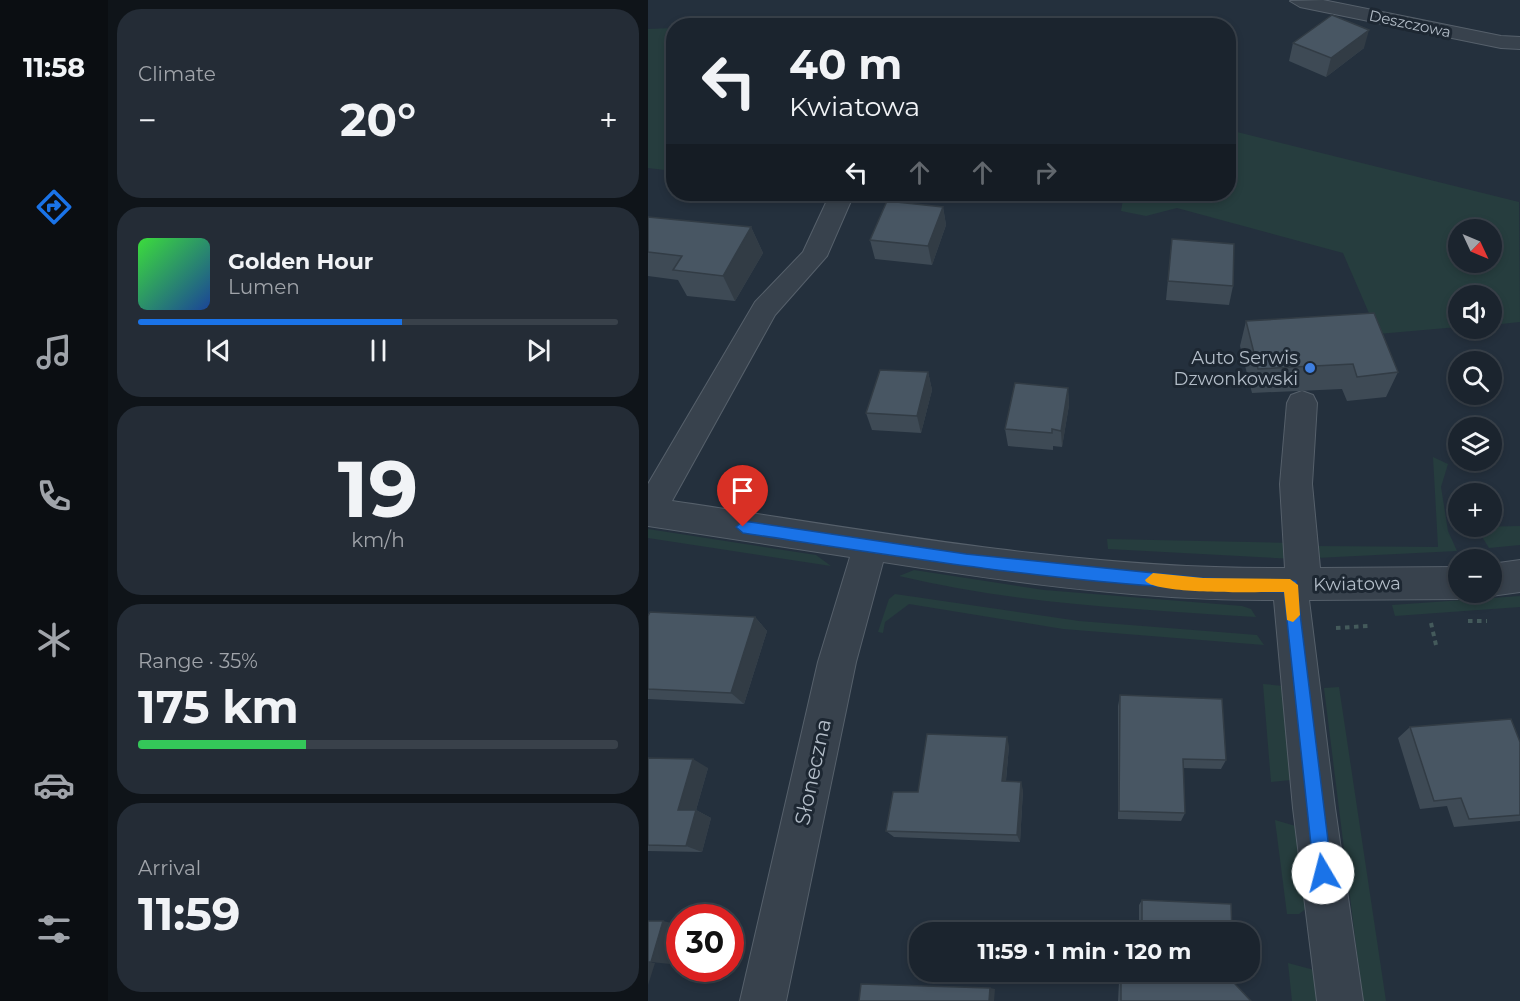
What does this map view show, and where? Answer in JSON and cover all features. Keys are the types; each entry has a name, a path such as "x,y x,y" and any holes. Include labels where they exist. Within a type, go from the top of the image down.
{"street":[{"name":"Deszczowa","path":"1300,1 1519,45"},
{"path":"648,512 765,309 814,256 839,201"},
{"path":"1302,403 1296,483 1297,585 1314,808 1340,1001"},
{"name":"Kwiatowa","path":"648,512 966,560 1203,585 1448,583"},
{"name":"Słoneczna","path":"764,1001 837,662 870,546"},
{"path":"1502,578 1520,576"}],"path":[{"path":"1431,623 1436,645"}],"green space":[{"path":"666,28 666,170 648,168 648,29"},
{"path":"1236,132 1519,202 1520,322 1502,324 1502,285 1448,285 1448,328 1378,334 1343,253 1177,208 1146,216 1121,211 1123,201 1236,201"},
{"path":"1433,457 1448,464 1441,487 1448,537 1451,537 1456,549 1448,549 1448,551 1316,558 1313,546 1438,547"},
{"path":"1502,526 1520,526 1520,545 1489,548 1482,537 1502,537"},
{"path":"648,529 816,555 831,566 648,538"},
{"path":"1107,539 1292,543 1294,559 1108,549"},
{"path":"914,570 1044,590 1242,606 1251,609 1256,617 1032,599 899,576"},
{"path":"895,594 1079,621 1257,635 1264,645 1063,629 909,604 885,622 883,633 878,632 889,599"},
{"path":"1520,596 1520,607 1395,616 1392,605 1448,601 1448,603 1502,603 1502,597"},
{"path":"1263,684 1284,686 1291,780 1271,782"},
{"path":"1339,687 1386,1001 1363,1001 1324,688"},
{"path":"1275,820 1299,827 1308,907 1299,914 1287,914"},
{"path":"1288,963 1318,971 1321,1001 1292,1001"}],"building":[{"path":"1332,15 1369,30 1331,58 1293,43"},
{"path":"887,201 943,207 928,246 870,240"},
{"path":"648,217 751,227 723,276 673,270 682,256 648,252"},
{"path":"1172,239 1234,244 1233,286 1168,281"},
{"path":"1374,313 1398,372 1357,377 1353,364 1258,369 1246,321"},
{"path":"880,370 928,372 917,416 866,413"},
{"path":"1015,383 1068,388 1061,431 1052,429 1052,433 1005,429"},
{"path":"650,612 755,617 731,693 648,689 648,616"},
{"path":"1120,695 1222,699 1226,760 1183,759 1185,813 1119,811"},
{"path":"1511,719 1520,742 1520,815 1469,819 1461,798 1434,801 1410,727"},
{"path":"927,734 1007,737 1002,781 1021,782 1017,835 886,831 893,792 918,792"},
{"path":"648,758 693,759 678,810 696,810 686,846 648,845"},
{"path":"1142,900 1231,904 1232,922 1142,922"},
{"path":"648,921 663,921 651,962 648,962"},
{"path":"1121,982 1235,982 1251,1001 1121,1001"},
{"path":"861,984 990,988 989,1001 859,1001"}],"slow traffic":[{"path":"1153,580 1203,585 1290,585 1293,615"}],"place":[{"name":"Auto Serwis Dzwonkowski","path":"1310,368"}],"route":[{"path":"743,527 966,560 1203,585 1290,585 1311,786 1323,873"}]}
